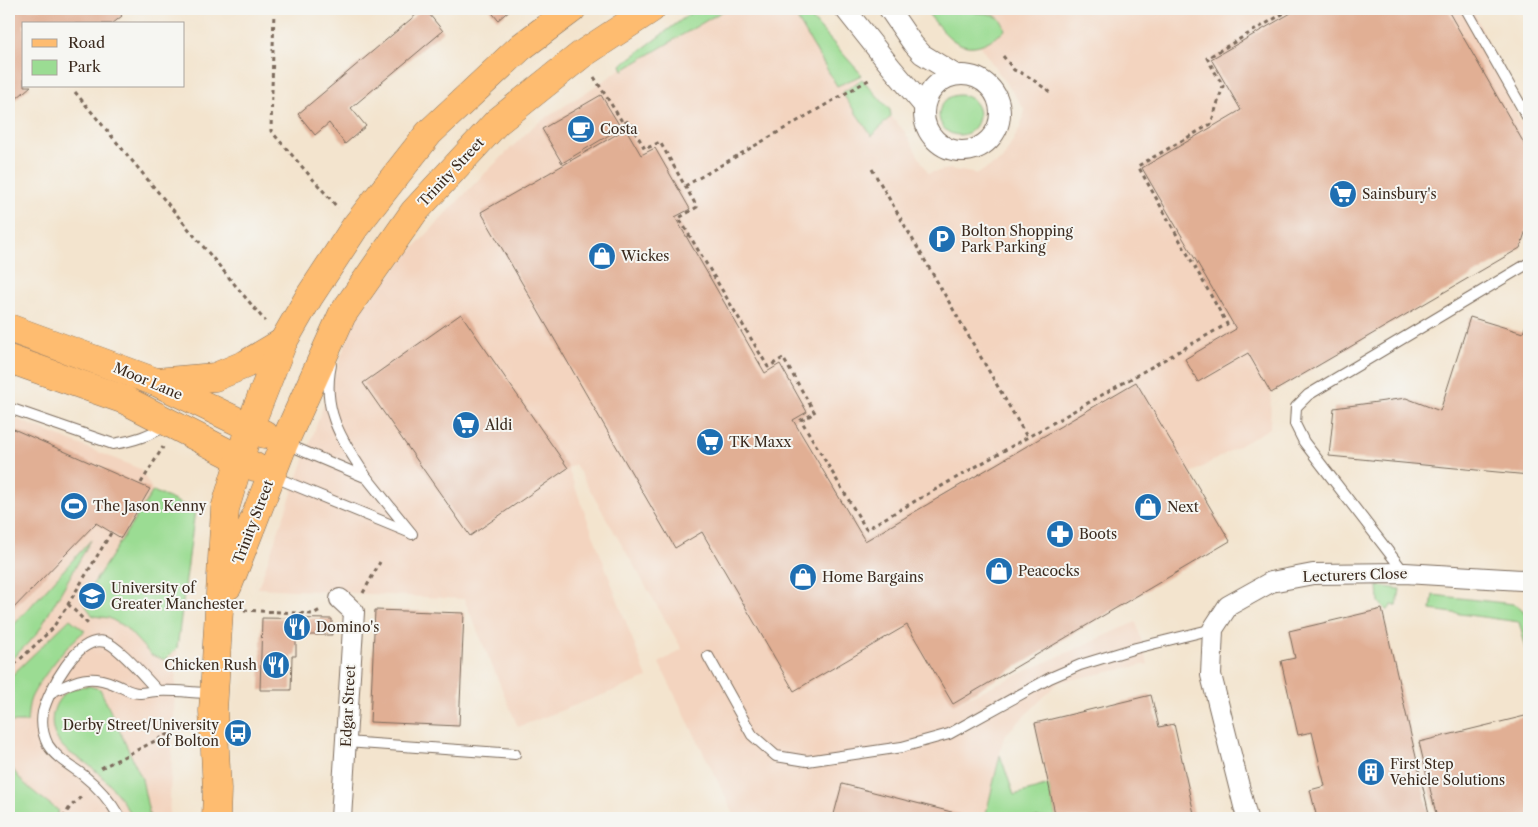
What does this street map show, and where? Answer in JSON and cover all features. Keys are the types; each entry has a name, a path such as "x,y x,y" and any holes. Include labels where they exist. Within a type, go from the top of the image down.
{"main road":[{"name":"Trinity Street","path":"220,608 225,509 239,458 248,428 283,342 308,297 355,228 429,133 521,47 572,9"},
{"name":"Trinity Street","path":"220,608 284,443 342,316 414,212 497,122 581,55 651,9"},
{"name":"Moor Lane","path":"9,328 156,382 248,428 284,443"},
{"path":"156,382 215,377 246,364 283,342"},
{"name":"Moor Lane","path":"9,359 124,400 272,476"},
{"path":"200,818 202,790 214,707 220,608"},
{"path":"214,707 218,790 216,818"}],"street":[{"path":"834,9 850,15 924,106"},
{"path":"889,9 917,49 956,75"},
{"path":"964,74 982,79 991,86 998,97 1001,117 997,130 992,138 977,148 968,151 947,148 936,140 928,130 924,116 924,106 928,95 935,85 945,78 956,75 964,74"},
{"name":"Lecturers Close","path":"1213,629 1228,606 1271,582 1313,574 1405,573 1529,579"},
{"name":"Edgar Street","path":"341,818 346,742 347,605"},
{"path":"1213,629 1212,675 1247,818"}],"lane":[{"path":"1466,9 1529,120"},
{"path":"1405,573 1304,442 1296,424 1296,407 1308,395 1529,263"},
{"path":"272,476 412,534 367,478 343,441 331,415 328,377 342,316"},
{"path":"9,408 113,444 146,437 173,424"},
{"path":"284,443 367,478"},
{"path":"708,656 752,735 776,756 807,761 902,747 948,734 1050,678 1080,665 1136,648 1213,629"},
{"path":"120,818 95,786 61,759 49,746 42,728 44,712 61,674 76,653 98,641 107,642 117,649 158,691"},
{"path":"52,692 86,678 99,678 117,684 126,691 138,693 158,691 214,707"},
{"path":"346,742 515,754"}],"path":[{"path":"274,9 271,131 355,228"},
{"path":"581,55 623,123 629,121 645,149 660,142 697,207 679,218 768,367 783,358 815,413 801,420 866,529 1227,324 1138,166 1211,124 1223,86 1207,58 1291,9"},
{"path":"1003,56 1014,70 1026,75 1053,94"},
{"path":"685,186 891,67"},
{"path":"75,92 261,315"},
{"path":"872,169 1028,437"},
{"path":"141,483 173,424"},
{"path":"9,670 52,629 111,533"},
{"path":"220,608 313,614 347,605 380,562"},
{"path":"68,604 90,626 98,641"},
{"path":"85,777 214,707"},
{"path":"63,818 70,807 95,786"}],"shaded area":[{"path":"702,9 790,10 812,28 905,132 928,173 950,169 977,174 1002,160 1020,128 1025,110 980,46 969,47 958,44 950,38 924,9 1473,9 1529,143 1529,221 1520,248 1271,392 1270,428 1190,474 1230,541 959,701 1136,622 1148,664 1059,682 1004,736 985,818 736,818 659,663 682,649 575,464 568,468 647,678 518,727 464,599 258,588 356,315 412,250 476,182 535,125 608,78"},
{"name":"University of Greater Manchester","path":"9,416 140,469 165,511 177,648 169,818 9,818"}],"green space":[{"path":"696,9 726,9 623,70 621,65"},
{"path":"799,9 803,9 862,75 837,86 796,17"},
{"path":"924,9 973,9 976,13 994,15 1001,21 1005,30 1000,35 978,45 968,46 960,44 945,33"},
{"path":"862,79 890,110 891,116 872,136 842,93"},
{"path":"955,95 963,95 970,98 976,104 979,115 976,126 970,132 963,135 955,135 948,132 942,126 939,119 939,111 942,104 948,98"},
{"path":"153,491 195,510 177,648 165,660 151,655 125,627 109,618 93,616 82,601"},
{"path":"91,540 37,634 9,662 9,630"},
{"path":"1378,586 1400,589 1397,606 1392,605 1387,611 1379,602"},
{"path":"1433,595 1513,604 1523,610 1529,621 1529,659 1519,622 1431,610"},
{"path":"70,619 85,631 63,652 35,690 30,701 27,722 9,722 9,678"},
{"path":"89,686 100,689 142,779 150,818 132,818 123,802 106,781 86,763 66,750 54,733 52,720 58,701 67,692 75,688"},
{"path":"1000,755 1014,795 1049,785 1056,818 985,818"},
{"path":"9,762 24,783 59,811 55,818 9,818"}],"building":[{"path":"9,9 116,9 122,16 114,22 22,22 22,88 29,88 9,105"},
{"path":"423,9 436,9 429,14 443,31 351,108 366,126 345,144 329,123 315,135 298,114"},
{"path":"489,9 511,9 498,20"},
{"name":"Sainsbury's","path":"1298,9 1447,9 1529,152 1529,221 1520,248 1271,393 1248,353 1198,382 1185,359 1236,329 1142,168 1241,110 1211,59"},
{"name":"Costa","path":"601,95 621,128 562,163 542,129"},
{"path":"626,129 641,155 655,148 690,209 675,217 765,373 780,364 807,412 793,420 865,541 1136,382 1230,541 953,704 907,625 794,691 702,532 675,548 481,212"},
{"name":"Aldi","path":"461,314 568,468 470,536 363,383"},
{"path":"1529,316 1529,475 1329,456 1334,408 1406,398 1440,411 1470,317 1523,333"},
{"name":"The Jason Kenny","path":"9,427 150,489 121,538 96,523 9,613"},
{"path":"1382,609 1430,818 1317,818 1310,790 1325,786 1312,732 1298,735 1281,661 1295,658 1289,631"},
{"path":"375,610 464,613 459,726 370,722"},
{"path":"262,618 332,619 332,635 299,635 299,639 296,639 296,656 292,656 291,690 260,690"},
{"path":"1151,695 1159,727 1174,724 1195,818 1056,818 1035,723"},
{"path":"1529,715 1529,818 1437,818 1419,742"},
{"path":"842,784 975,818 833,818"}],"place":[{"name":"Costa","path":"581,129"},
{"name":"Sainsbury's","path":"1343,194"},
{"name":"Bolton Shopping Park Parking","path":"942,239"},
{"name":"Wickes","path":"602,256"},
{"name":"Aldi","path":"466,425"},
{"name":"TK Maxx","path":"710,442"},
{"name":"The Jason Kenny","path":"74,506"},
{"name":"Next","path":"1148,507"},
{"name":"Boots","path":"1060,534"},
{"name":"Peacocks","path":"999,571"},
{"name":"Home Bargains","path":"803,577"},
{"name":"University of Greater Manchester","path":"92,596"},
{"name":"Domino's","path":"297,627"},
{"name":"Chicken Rush","path":"276,665"},
{"name":"Derby Street/University of Bolton","path":"238,733"},
{"name":"First Step Vehicle Solutions","path":"1371,772"}]}
